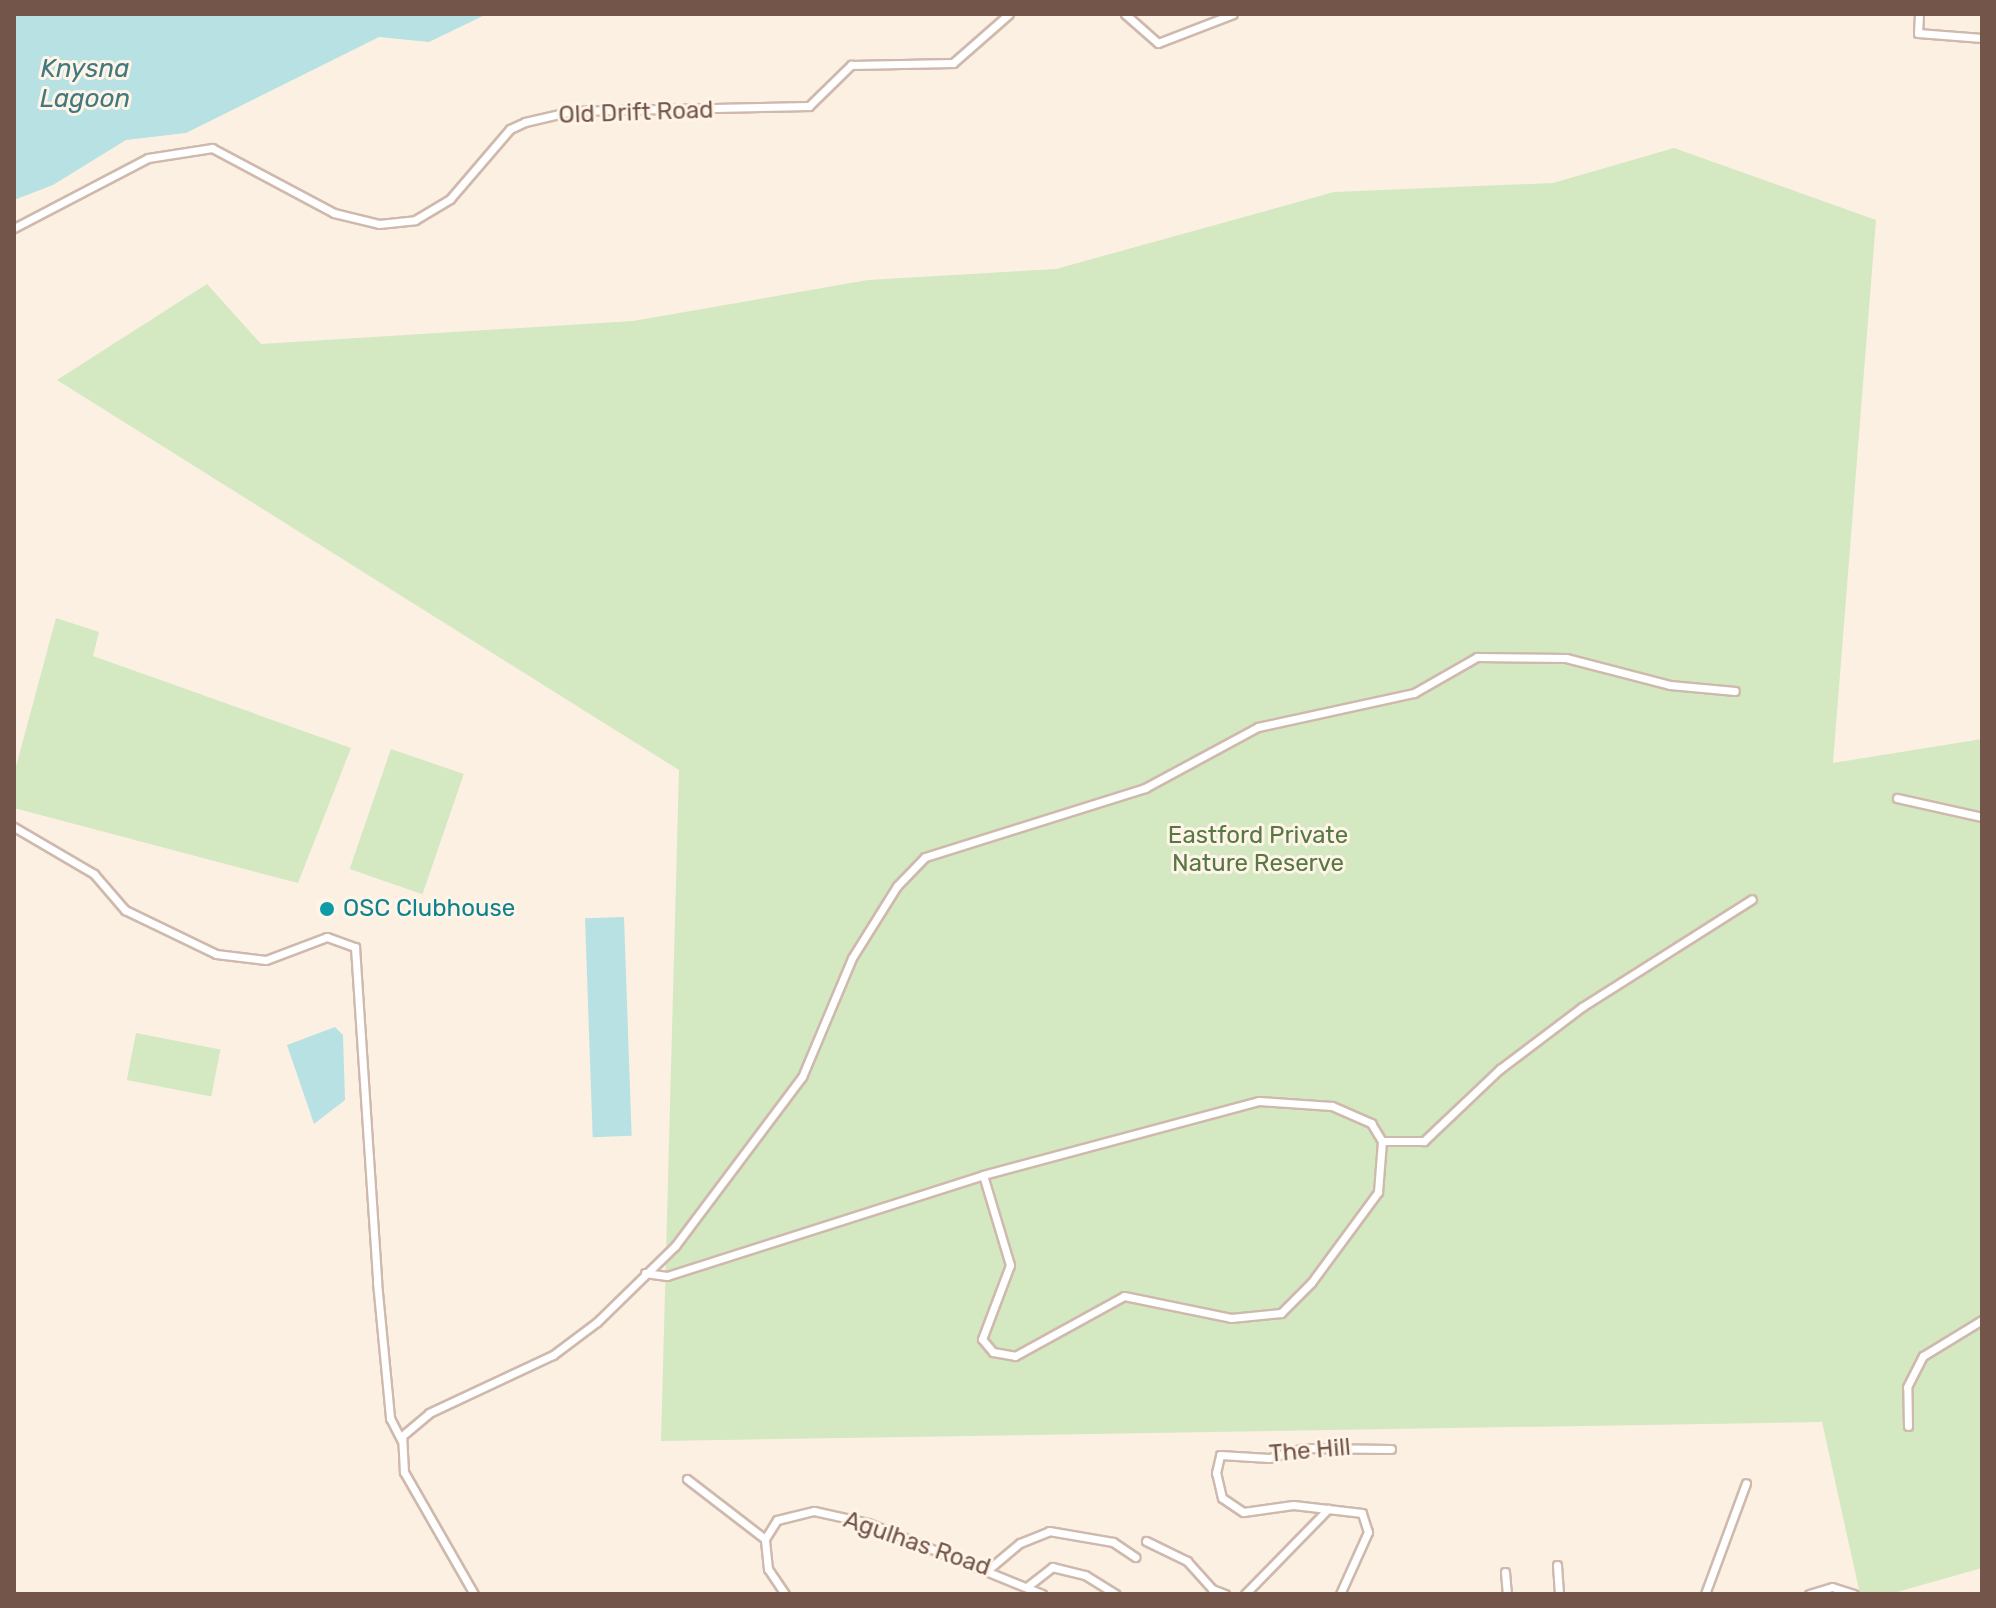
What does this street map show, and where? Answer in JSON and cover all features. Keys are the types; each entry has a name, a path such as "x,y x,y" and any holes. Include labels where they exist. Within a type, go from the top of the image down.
{"street":[{"name":"Old Drift Road","path":"14,228 148,158 212,148 334,213 379,224 415,220 450,199 510,129 525,122 572,111 809,106 851,65 953,63 1009,14"},
{"path":"1125,14 1158,43 1233,14"},
{"path":"1919,14 1918,33 1982,38"},
{"path":"401,1440 429,1413 553,1355 604,1316 675,1246 802,1077 852,958 897,886 925,857 1145,788 1258,727 1414,693 1477,657 1566,658 1670,685 1735,691"},
{"path":"1897,798 1982,817"},
{"path":"14,827 94,874 125,910 216,954 266,960 327,937 355,947 377,1282 390,1418 401,1440 404,1472 474,1594"},
{"path":"645,1273 667,1276 983,1175 1259,1101 1311,1102 1356,1114 1382,1141 1424,1141 1500,1069 1582,1007 1752,899"},
{"path":"983,1175 1010,1265 982,1339 993,1352 1015,1356 1124,1296 1231,1318 1281,1313 1311,1283 1378,1192 1382,1141"},
{"path":"1908,1426 1907,1387 1923,1356 1982,1320"},
{"name":"The Hill","path":"1340,1594 1368,1532 1362,1513 1293,1505 1243,1512 1222,1498 1216,1473 1220,1455 1269,1458 1303,1448 1391,1449"},
{"path":"687,1479 765,1539 768,1569 785,1594"},
{"path":"1705,1594 1746,1483"},
{"path":"1245,1594 1328,1509"},
{"name":"Agulhas Road","path":"765,1539 777,1520 814,1511 868,1523 990,1568 1042,1594"},
{"path":"990,1568 1020,1543 1049,1531 1113,1542 1135,1557"},
{"path":"1146,1541 1187,1561 1225,1594"},
{"path":"1557,1565 1559,1594"},
{"path":"1028,1586 1052,1567 1085,1575 1115,1594"},
{"path":"1505,1572 1507,1594"},
{"path":"1809,1594 1832,1587 1854,1594"}],"green space":[{"name":"Eastford Private Nature Reserve","path":"1674,148 1876,220 1833,763 1982,739 1982,1568 1890,1594 1860,1594 1822,1422 661,1441 679,770 57,380 207,284 261,344 633,321 868,280 1056,269 1334,192 1553,183"},
{"path":"56,618 99,632 93,656 351,748 298,883 14,808 14,774"},
{"path":"391,749 464,774 422,894 350,869"},
{"path":"136,1033 220,1049 211,1097 127,1080"}],"water":[{"name":"Knysna Lagoon","path":"14,14 487,14 429,42 379,37 186,133 126,140 53,185 14,200"},
{"path":"624,917 632,1136 593,1137 585,918"},
{"path":"335,1027 343,1035 345,1100 314,1124 287,1045"}],"place":[{"name":"OSC Clubhouse","path":"327,909"}]}
